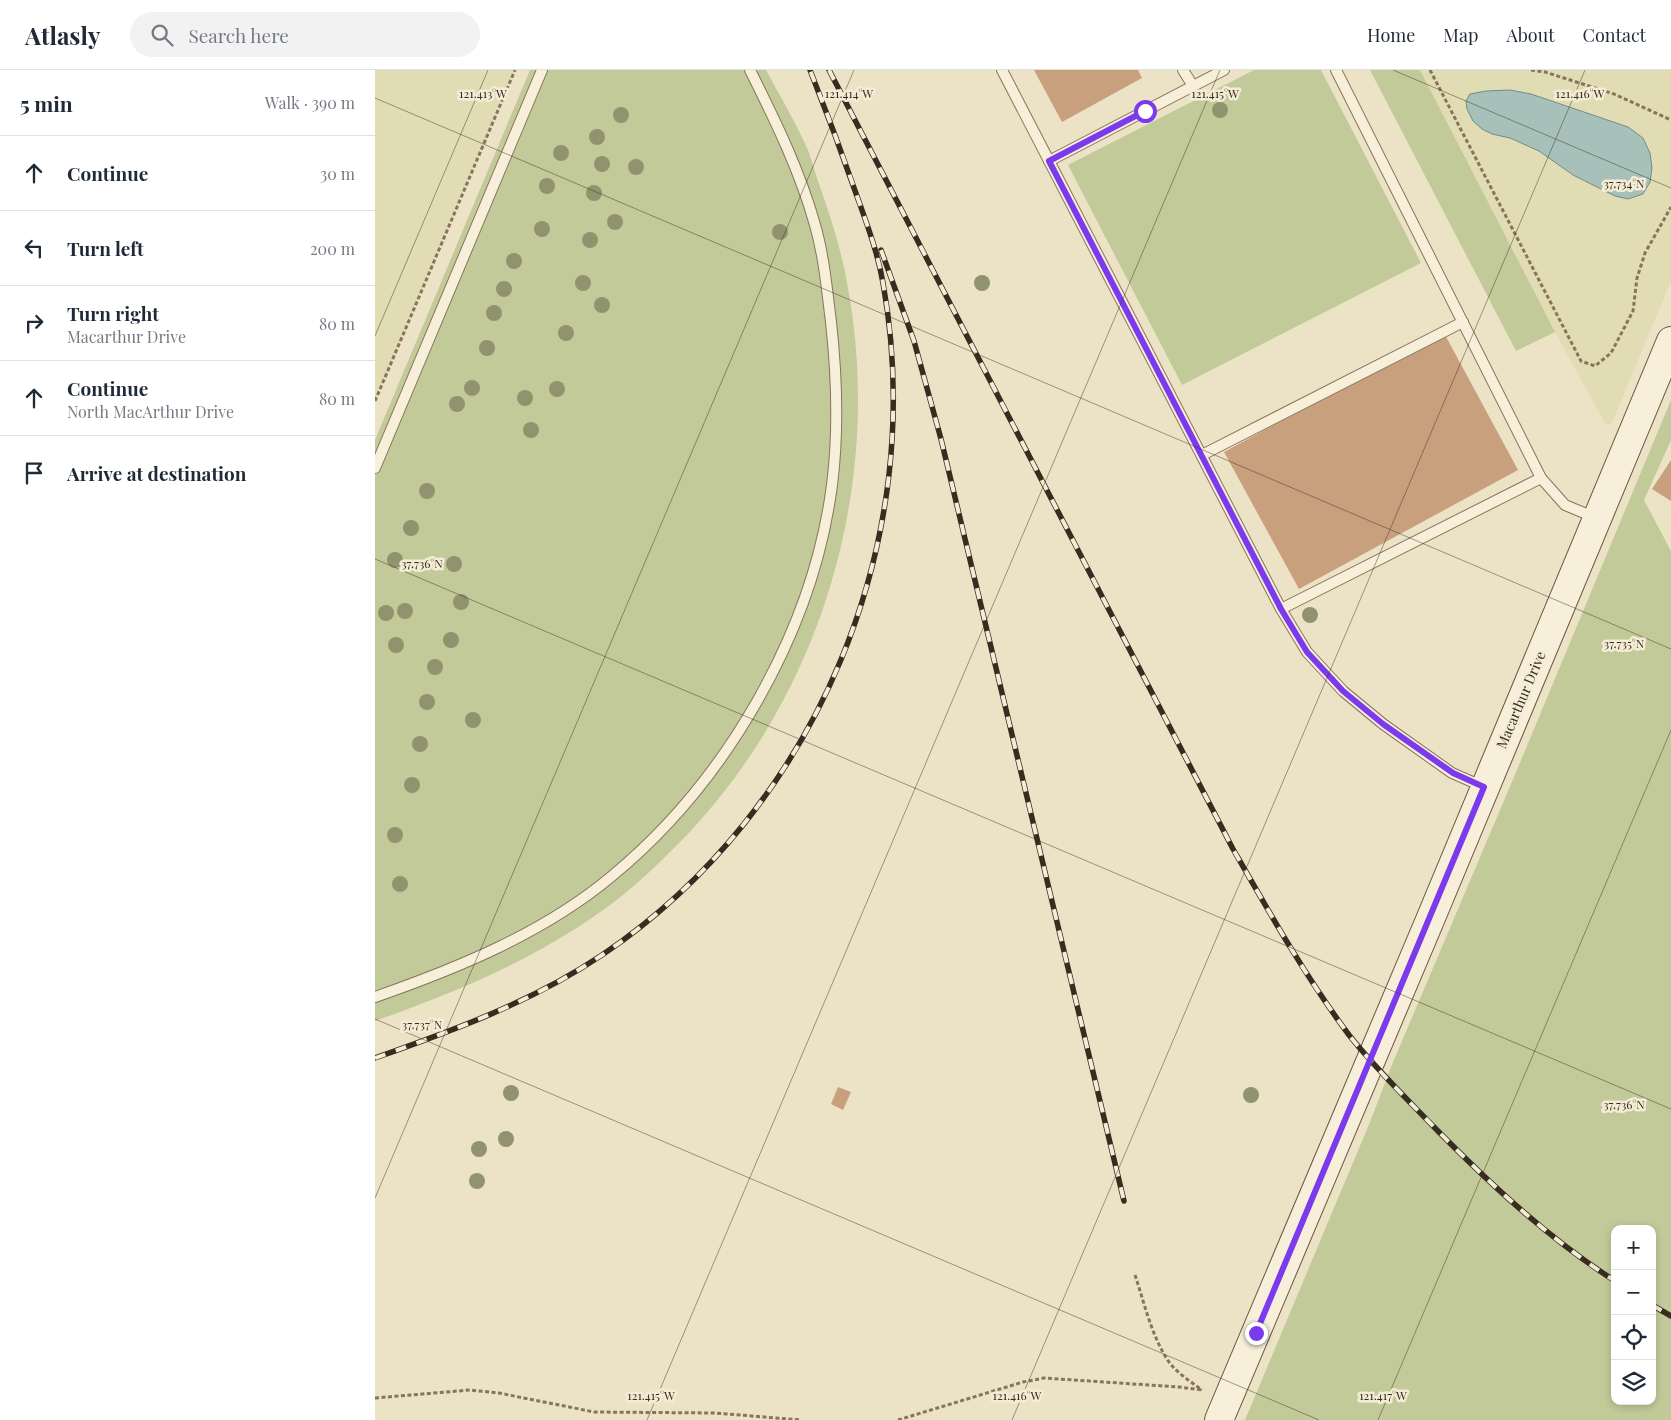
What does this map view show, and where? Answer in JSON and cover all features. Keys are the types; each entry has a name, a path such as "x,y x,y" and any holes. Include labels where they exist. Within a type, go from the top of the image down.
{"main road":[{"name":"Macarthur Drive","path":"1224,1410 1671,341"}],"lane":[{"path":"375,468 542,70"},
{"path":"375,997 451,968 508,942 559,915 610,878 641,851 696,792 742,728 777,665 800,612 819,552 832,487 837,431 836,372 827,287 816,226 793,161 749,70"},
{"path":"1002,70 1281,609 1307,652 1343,691 1383,724 1453,773 1484,787"},
{"path":"1183,70 1193,86"},
{"path":"1049,161 1224,70"},
{"path":"1336,70 1541,478 1565,506 1597,518"},
{"path":"1202,455 1463,322"},
{"path":"1281,609 1541,478"}],"path":[{"path":"375,401 515,70"},
{"path":"1431,70 1581,361 1595,366 1611,353 1633,311 1637,278 1645,253 1671,207"},
{"path":"1531,70 1545,72 1614,94 1671,120"},
{"path":"1135,1275 1157,1338 1167,1360 1185,1378 1203,1390 1224,1410"},
{"path":"897,1420 1023,1382 1044,1378 1203,1390"},
{"path":"375,1398 470,1390 499,1393 594,1412 715,1413 801,1420"}],"shaded area":[{"path":"375,70 515,70 375,401"},
{"path":"1420,70 1671,70 1671,281 1611,425 1605,423 1555,332"}],"green space":[{"path":"530,70 766,70 808,150 836,235 848,288 857,365 857,442 847,518 828,593 801,664 765,733 721,796 669,853 614,902 550,944 465,986 375,1021 375,440"},
{"path":"1254,70 1321,70 1421,263 1182,385 1068,165"},
{"path":"1370,70 1420,70 1555,332 1516,351"},
{"path":"1671,400 1671,440 1644,500 1671,551 1671,1420 1245,1420 1370,1122 1391,1067"}],"water":[{"path":"1510,90 1531,94 1628,127 1643,138 1650,153 1652,168 1650,182 1643,194 1628,199 1615,196 1573,175 1539,151 1510,138 1492,134 1482,129 1473,121 1467,109 1466,101 1470,94"}],"building":[{"path":"1034,70 1138,70 1142,78 1062,122"},
{"path":"1444,333 1518,470 1299,589 1224,452"},
{"path":"1671,460 1671,501 1652,489"},
{"path":"838,1087 851,1092 843,1110 831,1104"}],"railway":[{"path":"375,1058 492,1014 548,987 602,955 678,895 743,824 798,746 841,660 871,570 889,475 893,379 883,283 878,262 869,230 810,70"},
{"path":"829,70 1233,849 1317,990 1349,1035 1369,1059 1455,1148 1520,1209 1566,1247 1611,1278"},
{"path":"881,250 914,341 941,439 1124,1201"},
{"path":"1656,1307 1671,1316"}],"route":[{"path":"1145,111 1049,161 1281,609 1307,652 1343,691 1383,724 1453,773 1484,787 1256,1333"}]}
